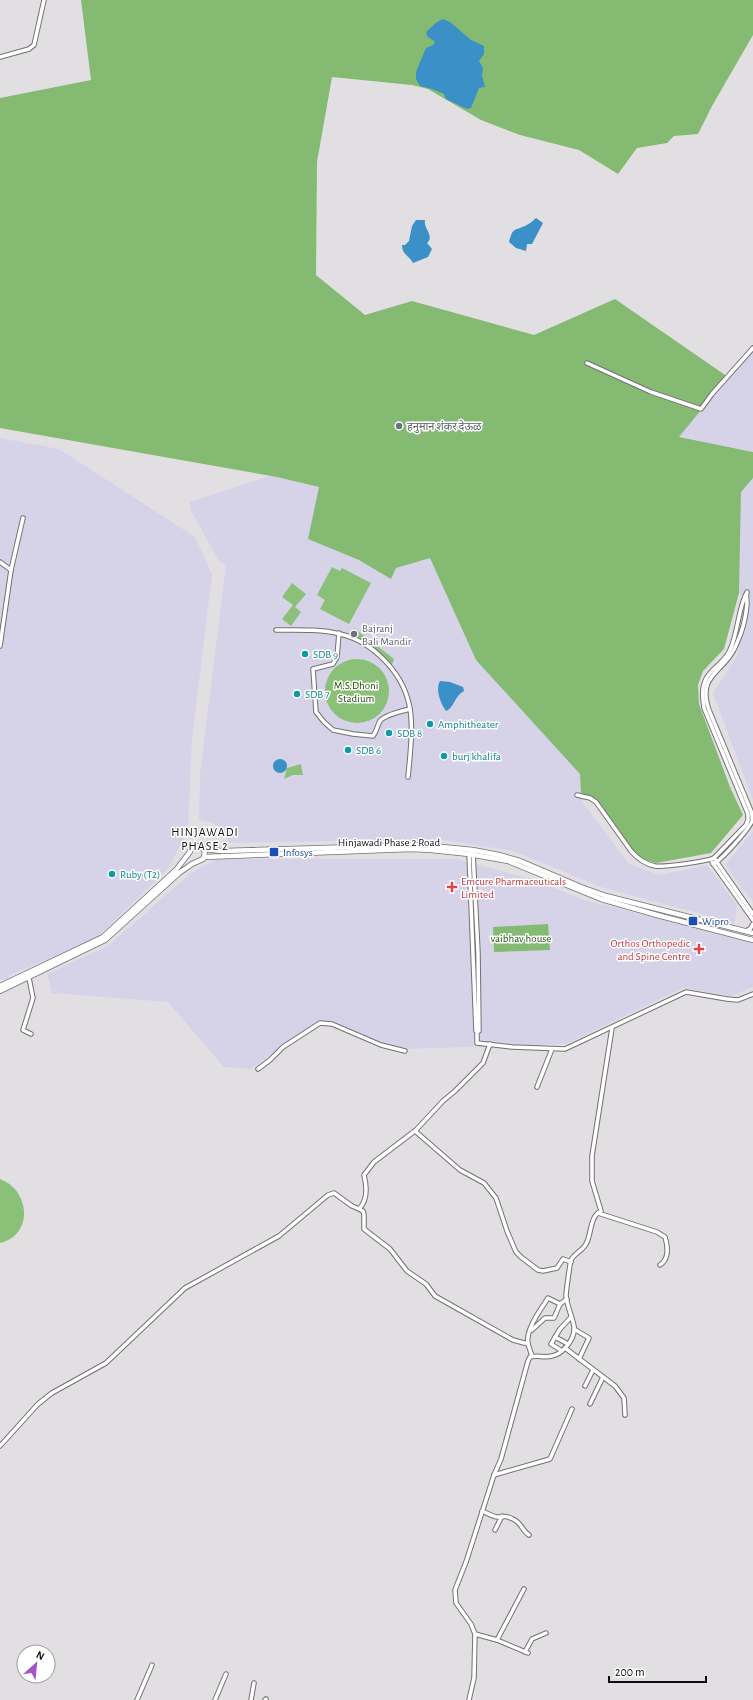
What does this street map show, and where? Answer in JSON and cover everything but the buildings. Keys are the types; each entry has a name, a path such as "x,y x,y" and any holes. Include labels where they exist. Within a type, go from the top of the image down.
{"main road":[{"path":"0,986 96,944 176,870 190,853 190,849 195,846 199,846 204,849 204,857 179,873 113,934 96,944 29,978 0,991"},
{"name":"Hinjawadi Phase 2 Road","path":"204,849 222,851 422,849 500,855 520,861 606,896 753,933"},
{"name":"Hinjawadi Phase 2 Road","path":"204,857 292,851"},
{"name":"Hinjawadi Phase 2 Road","path":"471,852 518,865 579,891 605,900 753,940"},
{"path":"190,853 192,859 197,861"}],"street":[{"path":"0,57 29,49 34,44 44,0"},
{"path":"587,363 651,392 701,409 712,394 753,348"},
{"path":"0,646 11,570 23,518"},
{"path":"0,562 11,570"},
{"path":"715,864 749,826 752,819 751,811 709,710 706,698 708,681 726,663 734,651 741,620 743,600 747,593"},
{"path":"577,795 590,798 596,802 631,851 637,858 648,864 663,866 712,859 746,825 748,817 746,807 704,708 702,695 704,684 708,676 730,652 741,620"},
{"path":"276,630 339,633 354,638 370,647 387,662 399,679 409,703 408,777"},
{"path":"339,633 337,657 333,664 313,669 316,712 324,722 334,730 373,736 380,721 386,716 410,709"},
{"path":"471,852 473,972 477,1043 565,1049 686,992 738,1000 753,994"},
{"path":"471,852 478,972 479,1031 477,1031"},
{"path":"712,859 753,920"},
{"path":"715,864 753,914"},
{"path":"745,931 750,929 753,924"},
{"path":"473,972 478,972"},
{"path":"29,978 33,998 23,1030 31,1034"},
{"path":"258,1069 283,1047 320,1023 332,1024 381,1045 405,1051"},
{"path":"532,1356 551,1357 564,1350 574,1329 566,1295 572,1259 587,1244 590,1226 598,1212 601,1211 592,1181 592,1156 612,1028"},
{"path":"360,1209 363,1205 367,1187 364,1175 374,1162 415,1130 483,1063 490,1044"},
{"path":"536,1087 552,1049"},
{"path":"415,1130 460,1170 484,1183 496,1198 507,1231 516,1252 521,1257 538,1270 543,1271 557,1268 564,1259 571,1262"},
{"path":"0,1446 38,1404 52,1393 106,1363 185,1288 280,1236 328,1195 334,1193 352,1206 363,1211 363,1225 366,1232 380,1240 390,1249 406,1271 426,1284 435,1296 513,1340 528,1344"},
{"path":"598,1212 657,1232 665,1237 667,1252 664,1262 660,1265"},
{"path":"532,1356 527,1340 534,1320 548,1298 560,1304"},
{"path":"531,1330 545,1318 554,1318 560,1304 567,1299"},
{"path":"571,1316 551,1344 579,1359 616,1386 624,1398 625,1415"},
{"path":"574,1329 589,1338 579,1359"},
{"path":"555,1337 568,1344"},
{"path":"469,1700 474,1678 475,1634 471,1624 456,1604 454,1596 455,1590 494,1475 502,1459 528,1361 532,1356"},
{"path":"585,1386 593,1370"},
{"path":"590,1404 603,1377"},
{"path":"494,1475 550,1460 572,1409"},
{"path":"482,1511 496,1517 508,1516 518,1522 528,1535"},
{"path":"496,1530 502,1516"},
{"path":"497,1640 524,1589"},
{"path":"475,1634 480,1634 526,1652 532,1639 546,1633"},
{"path":"137,1700 152,1665"},
{"path":"216,1700 226,1674"},
{"path":"250,1700 254,1683"}],"shaded area":[{"path":"753,345 753,452 679,437"},
{"path":"0,438 59,449 195,537 212,574 192,740 188,830 168,869 93,941 9,975 8,979 0,979"},
{"path":"272,475 349,495 400,515 581,773 583,803 629,864 659,875 707,865 737,905 735,923 601,887 513,851 437,839 229,843 222,829 213,823 199,820 200,774 226,565 219,561 190,509 190,502"},
{"path":"753,478 753,800 713,693 737,656 751,599 739,593 741,491"},
{"path":"753,831 753,902 725,865"},
{"path":"217,859 457,859 531,879 584,900 753,943 753,987 731,996 683,988 566,1044 405,1049 316,1023 250,1069 224,1067 168,1002 52,993 47,974 108,946 192,872"}],"green space":[{"path":"81,0 753,0 753,35 712,106 698,134 674,136 667,143 637,148 618,174 579,150 520,135 481,120 428,89 412,85 332,77 317,162 316,275 365,315 412,301 534,335 615,299 728,377 679,437 753,452 753,478 741,492 739,593 724,649 703,671 698,685 699,704 730,787 743,815 711,853 656,863 645,860 635,853 598,802 590,796 581,793 580,774 476,660 430,558 396,568 391,579 359,560 308,539 319,487 277,477 0,428 0,98 91,80"},
{"path":"332,567 340,571 342,568 371,583 349,624 320,609 325,600 317,595"},
{"path":"292,583 306,594 295,607 301,612 291,626 282,619 293,605 282,597"},
{"path":"354,628 394,659 391,667 371,648 350,636"},
{"name":"M.S.Dhoni Stadium","path":"351,659 363,659 380,668 387,679 389,691 387,703 380,714 363,723 351,723 339,718 330,709 325,697 325,685 330,673 339,664"},
{"path":"301,764 303,775 293,775 284,779 287,768"},
{"name":"vaibhav house","path":"548,924 550,950 494,952 493,927"},
{"path":"0,1179 10,1185 17,1193 22,1202 24,1212 23,1222 19,1231 11,1238 0,1243"}],"water":[{"path":"443,19 450,22 471,40 484,46 484,54 479,61 483,68 482,76 485,87 479,88 471,108 467,109 446,99 444,94 420,86 416,79 416,72 426,48 433,45 435,42 427,36 426,32 437,22"},
{"path":"536,218 543,223 532,244 527,244 526,251 516,248 509,242 514,231"},
{"path":"416,220 425,220 430,238 427,243 432,249 428,257 413,263 404,253 402,245 405,245 409,241 412,226"},
{"path":"440,681 450,682 463,687 464,691 446,711 442,705 438,693"},
{"path":"277,759 283,759 287,763 287,769 283,773 277,773 273,769 273,763"}],"place":[{"name":"हनुमान शंकर देऊळ","path":"399,426"},
{"name":"Bajranj Bali Mandir","path":"354,634"},
{"name":"SDB 9","path":"305,654"},
{"name":"SDB 7","path":"297,694"},
{"name":"Amphitheater","path":"430,724"},
{"name":"SDB 8","path":"389,733"},
{"name":"SDB 6","path":"348,750"},
{"name":"burj khalifa","path":"444,756"},
{"name":"Infosys","path":"274,852"},
{"name":"Ruby (T2)","path":"112,874"},
{"name":"Emcure Pharmaceuticals Limited","path":"452,887"},
{"name":"Wipro","path":"693,921"},
{"name":"Orthos Orthopedic and Spine Centre","path":"699,949"}],"district":[{"name":"HINJAWADI PHASE 2","path":"205,839"}]}
